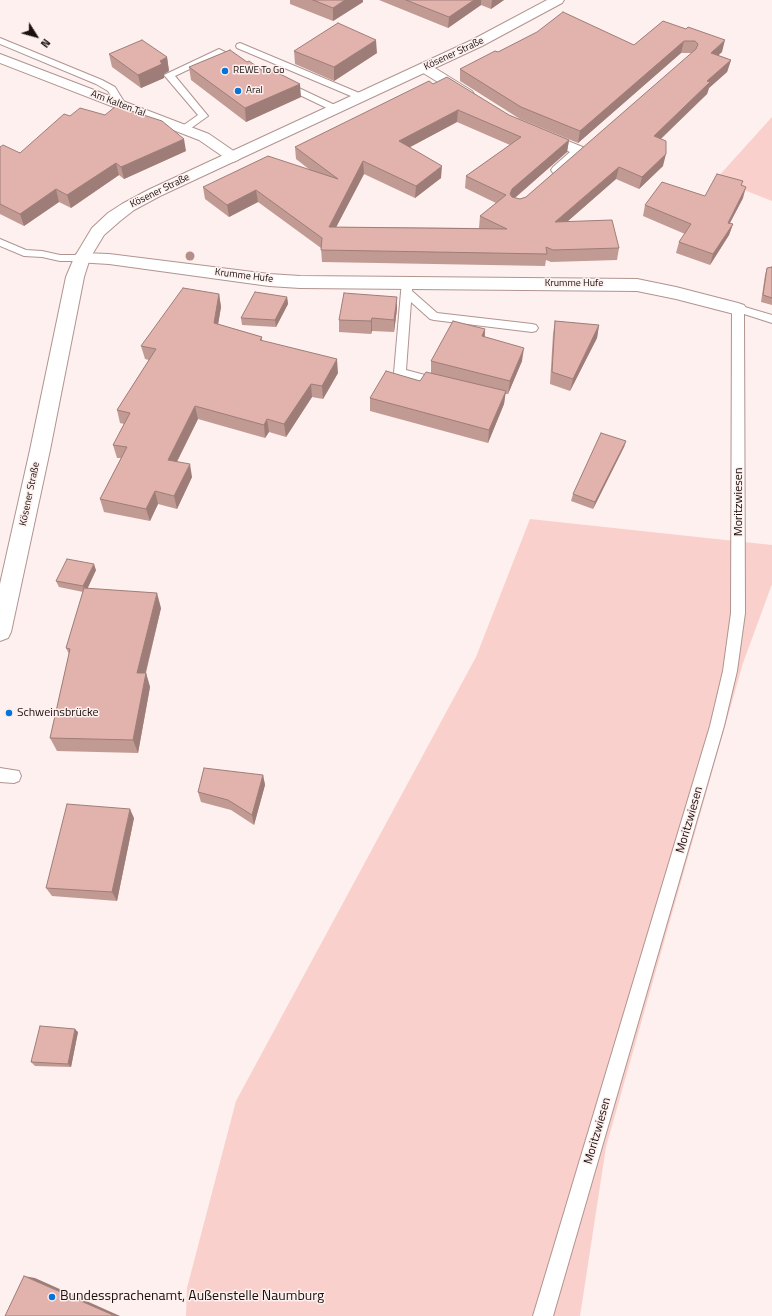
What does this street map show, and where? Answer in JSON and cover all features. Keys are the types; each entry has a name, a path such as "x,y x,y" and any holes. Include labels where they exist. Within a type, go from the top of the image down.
{"street":[{"name":"Kösener Straße","path":"0,632 75,277 82,258 95,236 114,217 140,200 425,68 497,33 557,0"},
{"name":"Am Kalten Tal","path":"0,58 184,129 212,141 233,157"},
{"path":"425,68 482,103"},
{"path":"527,129 580,151"},
{"path":"546,181 592,141"},
{"name":"Krumme Hufe","path":"82,258 109,259 269,280 407,288 637,285 676,293 738,309"}],"lane":[{"path":"0,42 112,89 121,105"},
{"path":"240,46 361,97"},
{"path":"184,129 203,116 169,75 219,52 246,65"},
{"path":"274,79 336,109"},
{"path":"0,242 24,253 42,254 60,258 82,258"},
{"path":"407,288 434,316 532,328"},
{"path":"407,288 400,373 452,386"},
{"path":"738,309 772,319"},
{"name":"Moritzwiesen","path":"544,1316 718,726 730,671 738,613 738,309"}],"shaded area":[{"path":"772,117 772,201 716,179"},
{"path":"530,519 772,545 772,584 743,663 606,1147 580,1316 186,1316 187,1288 236,1101 476,657"}],"building":[{"path":"313,0 345,0 333,8"},
{"path":"406,0 474,0 449,17"},
{"path":"563,12 634,45 663,21 686,29 688,27 725,40 711,53 731,60 707,81 710,82 654,136 666,141 666,154 642,177 619,167 555,222 612,220 619,248 553,250 546,247 547,254 321,250 322,238 256,190 227,205 203,187 268,156 338,179 295,147 429,81 433,84 447,77 509,115 569,140 512,189 510,194 512,197 520,199 526,197 696,49 698,44 695,41 684,41 580,131 521,107 460,69 537,32","holes":["458,110 521,137 466,176 506,195 480,216 507,229 329,227 363,161 416,186 442,166 399,141"]},
{"path":"338,23 376,40 334,67 294,51"},
{"path":"142,40 167,57 160,61 162,64 138,75 109,54"},
{"path":"230,50 263,71 268,68 300,84 245,108 189,67"},
{"path":"116,106 162,121 184,139 121,167 116,163 67,195 56,189 20,214 0,204 0,147 3,145 20,153 64,114 70,116 80,108 105,115"},
{"path":"717,174 743,181 741,185 746,187 728,223 733,224 713,254 679,242 691,224 645,205 662,182 705,196"},
{"path":"772,267 772,298 763,295 767,268"},
{"path":"183,288 219,294 214,323 262,337 260,340 337,359 322,386 311,384 284,424 267,419 264,425 195,406 168,460 190,464 174,496 155,491 146,509 100,499 127,447 113,445 130,413 117,410 156,349 141,346"},
{"path":"255,292 287,297 275,320 241,318"},
{"path":"344,293 397,297 394,320 372,318 371,321 339,320"},
{"path":"453,321 485,329 482,336 524,348 510,381 431,361"},
{"path":"555,321 599,325 573,379 552,372"},
{"path":"386,371 420,381 426,372 506,391 489,430 370,398"},
{"path":"601,433 626,441 595,502 573,494"},
{"path":"67,559 94,564 83,586 56,581"},
{"path":"84,588 157,593 137,673 146,673 133,740 50,738 70,649 66,648"},
{"path":"204,768 263,775 252,815 228,800 198,792"},
{"path":"67,804 130,809 112,892 46,888"},
{"path":"40,1026 75,1029 68,1064 31,1062"},
{"name":"Bundessprachenamt, Außenstelle Naumburg","path":"24,1276 115,1316 5,1316"}],"place":[{"name":"REWE To Go","path":"225,71"},
{"name":"Aral","path":"238,91"},
{"name":"Schweinsbrücke","path":"9,713"},
{"name":"Bundessprachenamt, Außenstelle Naumburg","path":"52,1297"}]}
